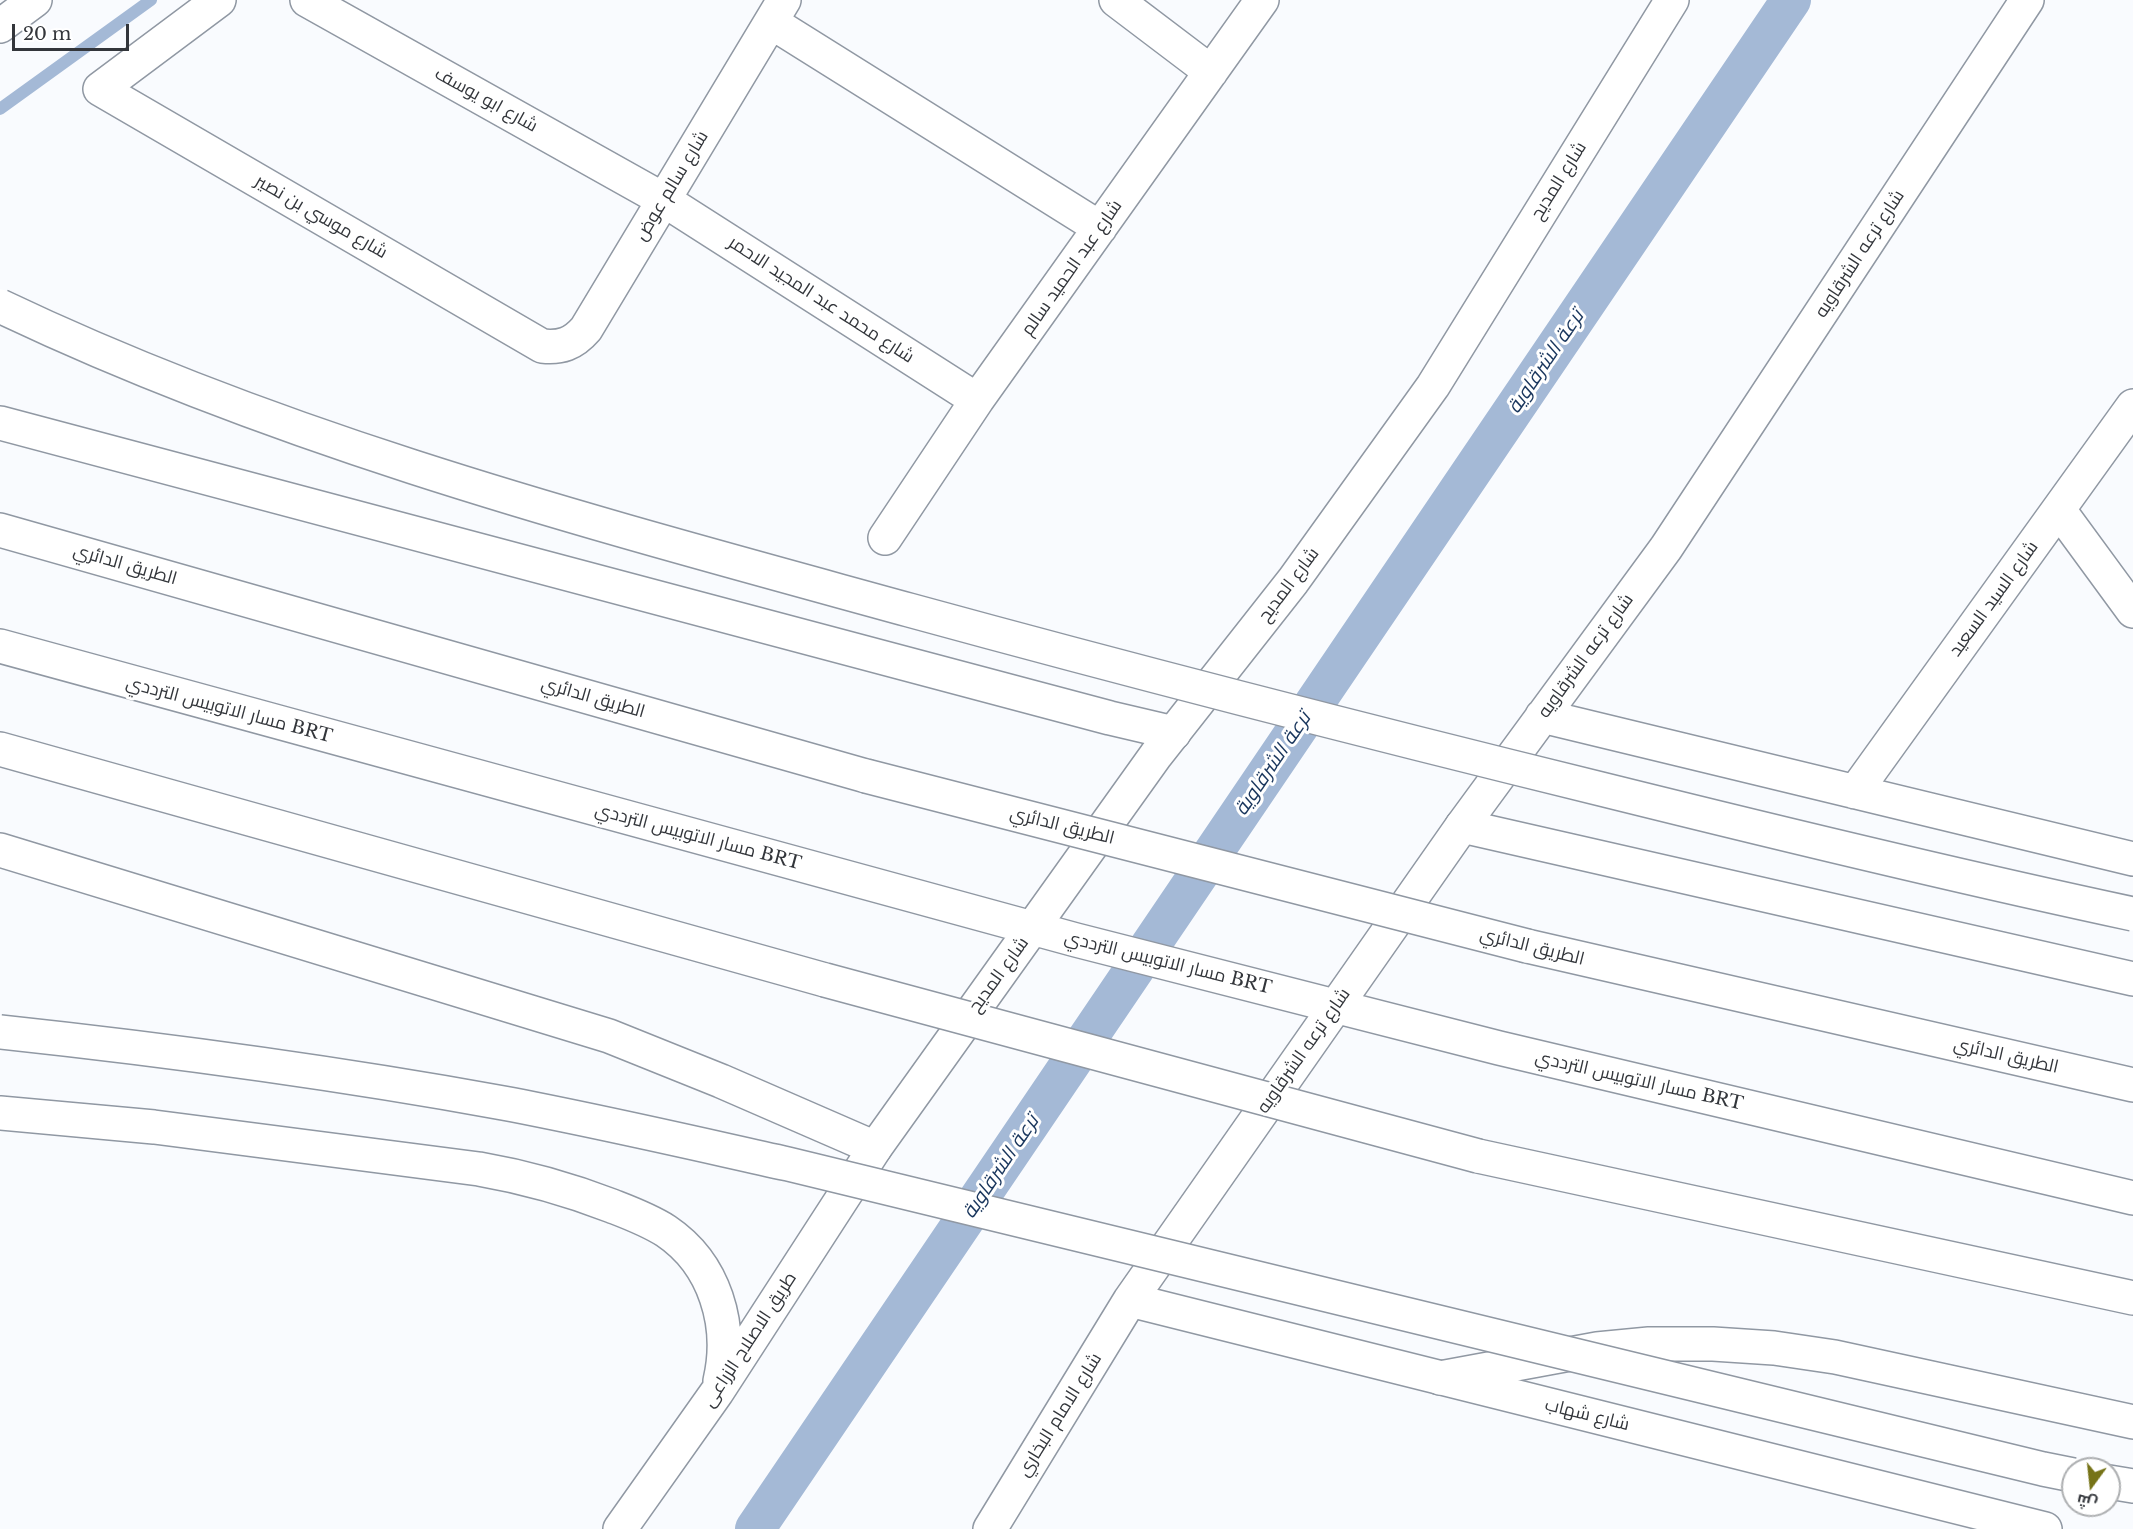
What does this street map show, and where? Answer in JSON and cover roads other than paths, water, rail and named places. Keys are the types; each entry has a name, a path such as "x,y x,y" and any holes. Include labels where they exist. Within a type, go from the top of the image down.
{"main road":[{"path":"0,26 35,0"},
{"name":"شارع موسي بن نصير","path":"219,0 100,89 542,346"},
{"name":"شارع ابو يوسف","path":"308,0 664,200"},
{"path":"1116,0 1211,72"},
{"name":"شارع عبد الحميد سالم","path":"885,538 977,400 1262,0"},
{"name":"شارع المديح","path":"874,1148 1174,733 1293,581 1432,386 1672,0"},
{"name":"شارع ترعه الشرقاويه","path":"1130,1300 1462,826 1666,548 2027,0"},
{"path":"777,11 1100,228"},
{"name":"شارع سالم عوض","path":"542,346 566,345 577,339 586,329 777,11"},
{"name":"شارع محمد عبد المجيد الاحمر","path":"664,200 977,400"},
{"path":"0,306 144,369 265,416 386,459 780,574 1097,661 1380,735 1737,823 2133,914"},
{"path":"0,423 1098,715 1174,733"},
{"name":"شارع السيد السعيد","path":"1855,792 2059,510 2129,426"},
{"path":"2059,510 2133,611"},
{"name":"الطريق الدائري","path":"0,530 866,776 1527,946 2133,1084"},
{"name":"مسار الاتوبيس الترددي BRT","path":"0,646 1088,943 1499,1048 2133,1198"},
{"path":"1542,716 2133,859"},
{"path":"0,749 825,980 1478,1156 2133,1298"},
{"path":"1462,826 2133,979"},
{"path":"0,850 609,1036 721,1081 874,1148"},
{"path":"0,1032 109,1044 368,1080 505,1104 653,1134 799,1167 2061,1473"},
{"path":"0,1113 154,1126 479,1169 552,1185 602,1202 640,1217 666,1231 687,1249 706,1273 718,1301 725,1331 724,1362 717,1392"},
{"name":"طريق الاصلاح الزراعى","path":"620,1529 717,1392 874,1148"},
{"name":"شارع شهاب","path":"1130,1300 2044,1529"},
{"name":"شارع الامام البخاري","path":"990,1529 1130,1300"},
{"path":"1440,1378 1597,1349 1648,1344 1713,1344 1774,1348 1834,1357 2133,1422"}],"waterway":[{"path":"0,109 151,0"},
{"name":"ترعة الشرقاوية","path":"755,1529 1791,0"}]}
